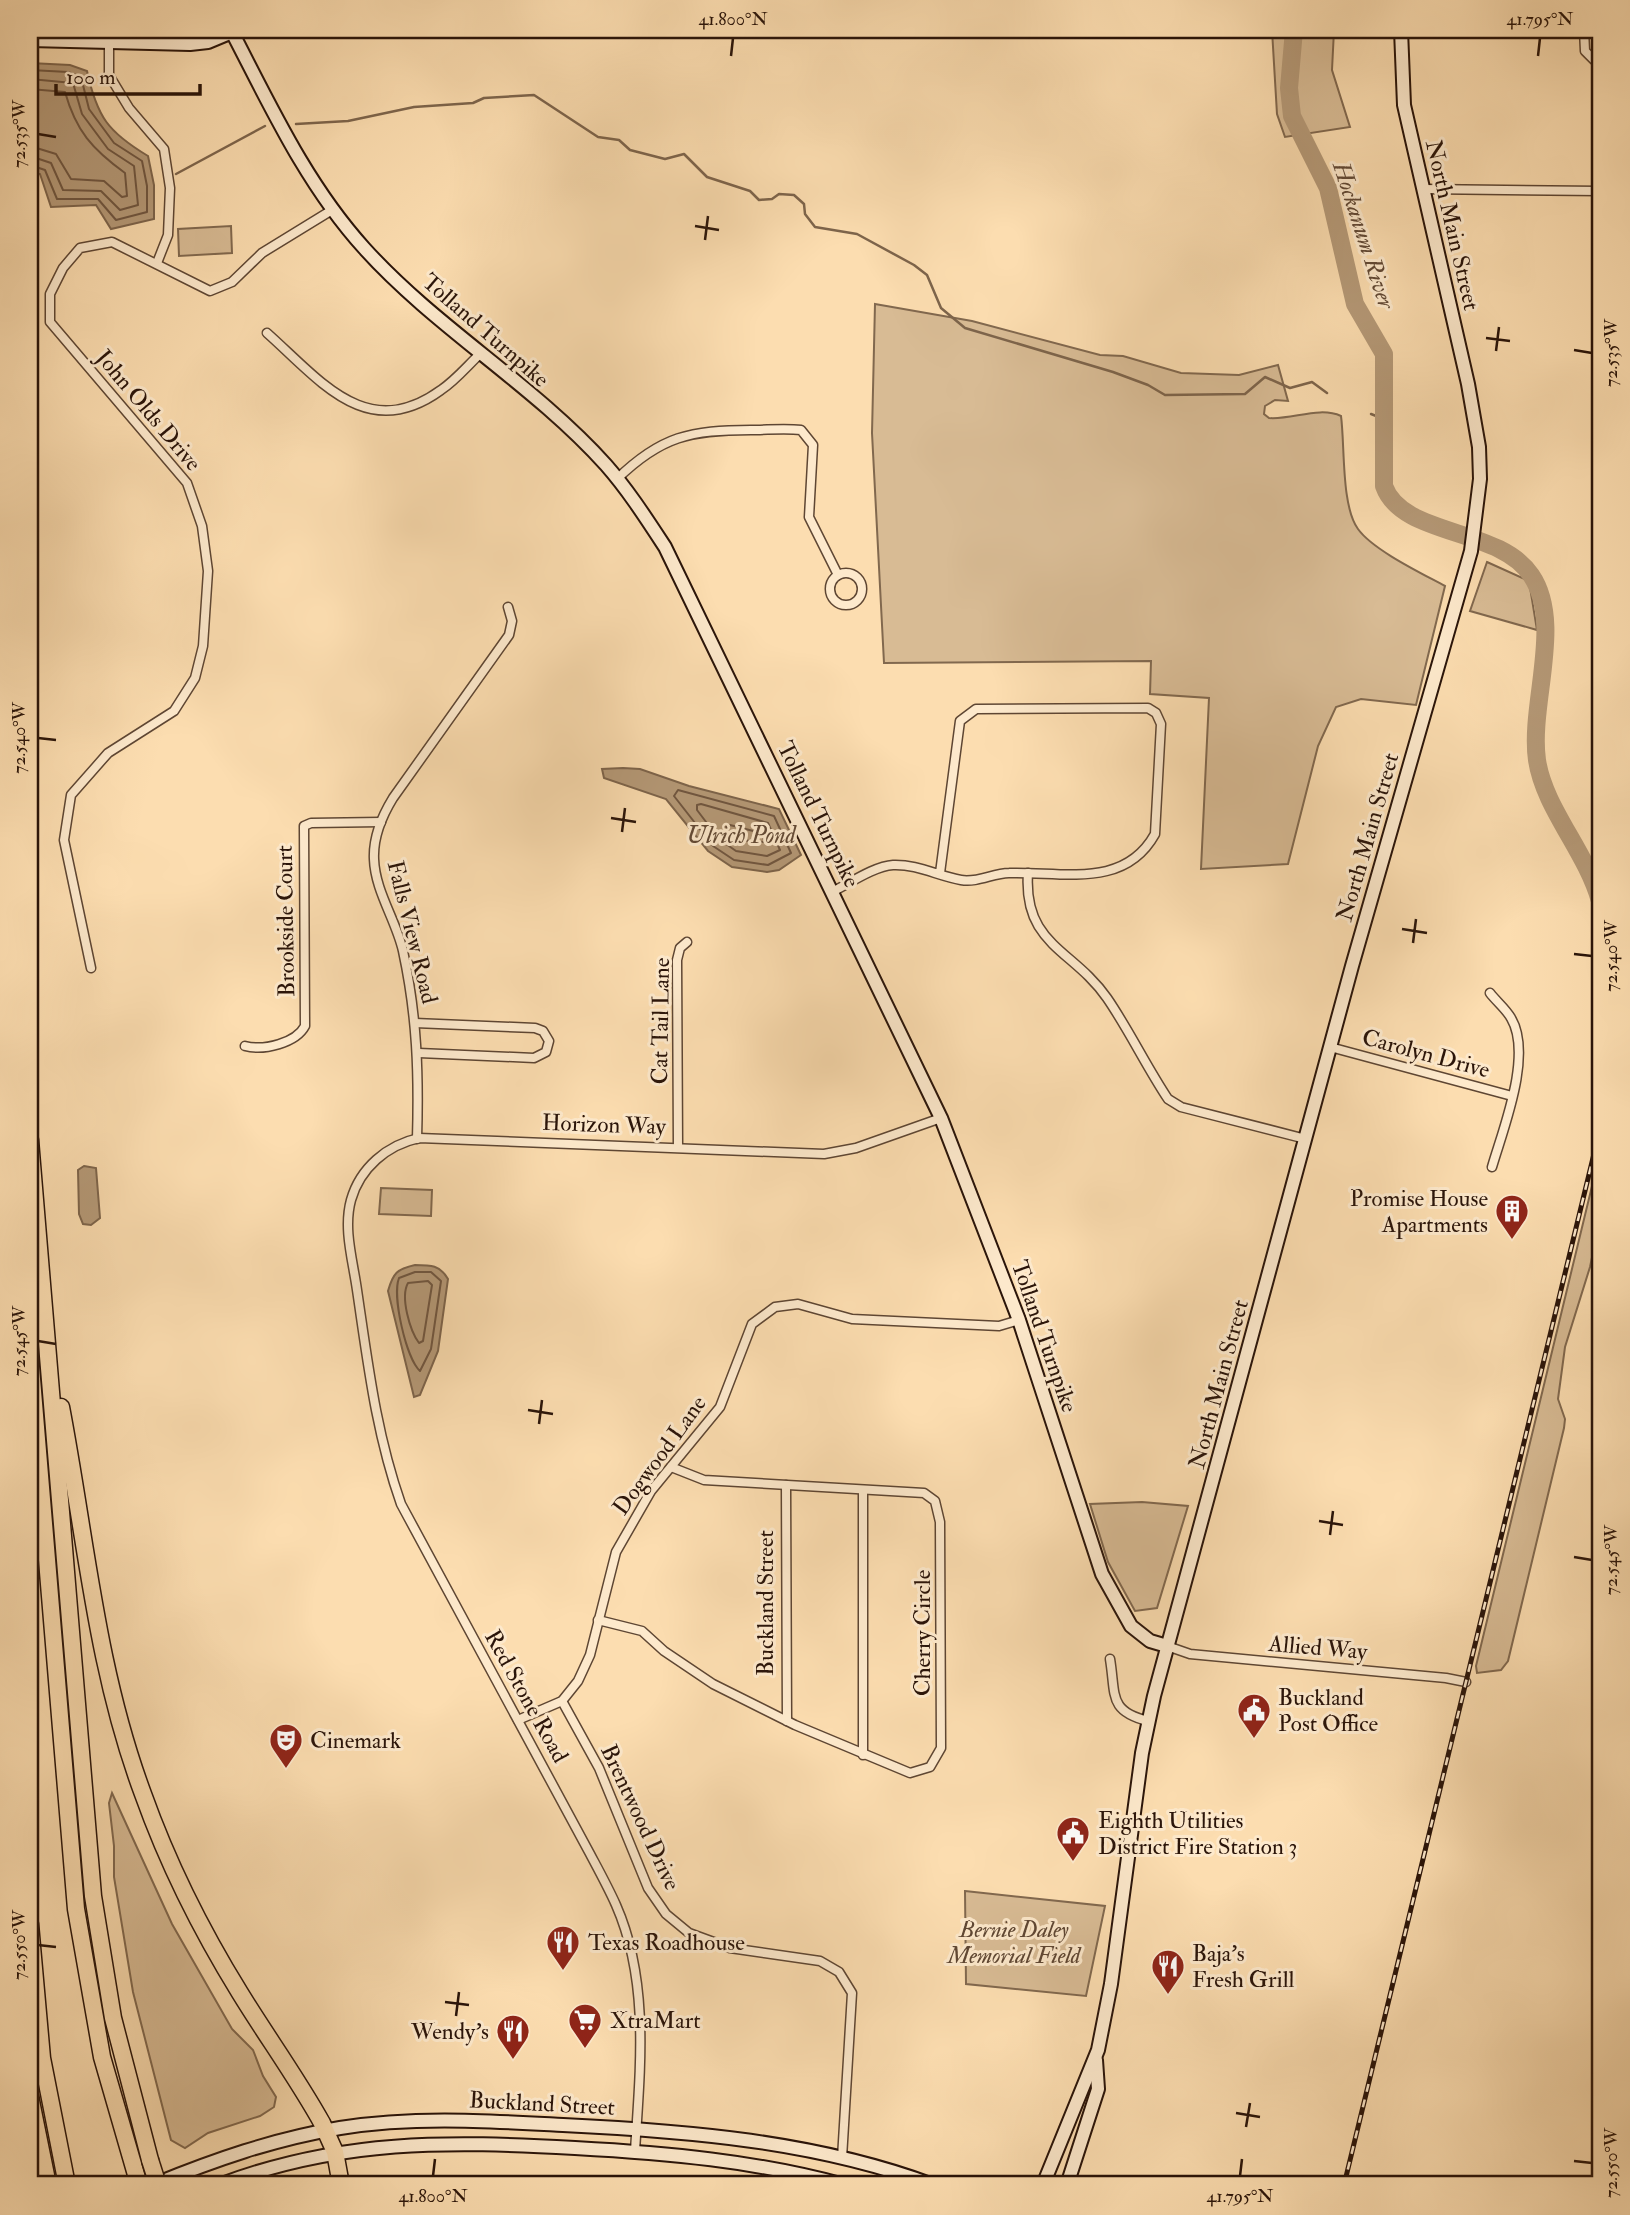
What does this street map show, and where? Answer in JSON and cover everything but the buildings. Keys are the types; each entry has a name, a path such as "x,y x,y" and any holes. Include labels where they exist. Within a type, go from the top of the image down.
{"highway":[{"path":"30,1140 93,1896 113,2018 158,2185"},
{"path":"46,1331 66,1433 99,1642 113,1700 139,1785 173,1867 202,1927 326,2130 335,2152 341,2185"},
{"path":"30,1355 76,1909 100,2046 139,2185"},
{"path":"30,1924 42,2058 67,2185"},
{"path":"30,2096 48,2185"}],"main road":[{"name":"North Main Street","path":"1167,1646 1330,1047 1472,551 1480,479 1474,417 1404,105 1401,30"},
{"path":"30,40 190,44 208,42 232,31"},
{"name":"Tolland Turnpike","path":"232,31 304,168 332,210 387,271 563,424 617,479 665,547 942,1118 1019,1320 1102,1574 1131,1626 1150,1641 1167,1646"},
{"path":"1067,2185 1098,2089 1096,2059 1111,1984 1148,1721 1167,1646"},
{"path":"1043,2185 1080,2089 1096,2059"},
{"name":"Buckland Street","path":"153,2185 250,2148 326,2130 386,2122 440,2119 636,2129 749,2141 842,2158 933,2185"},
{"name":"Buckland Street","path":"219,2185 283,2163 335,2152 443,2142 635,2151 738,2162 844,2185"}],"street":[{"path":"1584,30 1585,51 1594,60"},
{"path":"109,44 109,75 129,108 164,149 170,188 167,235 157,263"},
{"path":"1422,189 1600,191"},
{"name":"John Olds Drive","path":"91,968 64,839 71,795 108,752 174,711 195,678 203,646 208,571 202,526 187,483 50,322 50,295 63,268 80,248 112,242 210,291 232,282 262,253 332,210"},
{"path":"267,333 343,400 375,410 407,410 428,399 443,390 481,353"},
{"path":"617,479 652,449 683,434 718,430 801,430 813,445 809,517 838,575"},
{"path":"848,573 861,582 862,593 852,605 836,603 830,594 831,583 838,575 848,573"},
{"name":"Falls View Road","path":"417,1139 419,1053 415,1023 402,948 375,869 375,847 381,822 398,791 509,635 512,621 508,607"},
{"path":"834,891 890,864 940,873 962,881 982,880 1005,873 1078,875 1104,872 1131,863 1147,849 1155,834 1161,724 1156,713 1148,708 976,709 966,714 960,721 940,873"},
{"name":"Brookside Court","path":"246,1046 268,1048 296,1036 305,1026 304,826 313,822 381,822"},
{"path":"1028,873 1027,893 1034,922 1105,996 1168,1099 1181,1107 1306,1139"},
{"name":"Cat Tail Lane","path":"678,1146 677,960 680,948 687,942"},
{"path":"1490,993 1512,1019 1518,1042 1518,1067 1512,1096 1492,1167"},
{"path":"415,1023 535,1028 545,1033 549,1042 545,1053 534,1058 419,1053"},
{"name":"Carolyn Drive","path":"1330,1047 1512,1096"},
{"name":"Horizon Way","path":"353,1263 348,1218 357,1184 382,1154 417,1139 678,1146 829,1154 856,1148 942,1118"},
{"name":"Red Stone Road","path":"353,1263 376,1421 401,1504 595,1862 624,1928 641,2032 635,2151"},
{"name":"Dogwood Lane","path":"518,1720 562,1700 579,1681 590,1655 616,1552 651,1491 720,1407 752,1324 775,1307 798,1304 852,1319 999,1326 1019,1320"},
{"name":"Cherry Circle","path":"598,1620 642,1631 664,1651 713,1684 787,1721 910,1773 930,1767 941,1748 940,1522 935,1501 924,1493 704,1480 671,1466"},
{"name":"Buckland Street","path":"786,1485 787,1721"},
{"path":"863,1490 863,1755"},
{"name":"Allied Way","path":"1167,1646 1190,1654 1466,1682"},
{"path":"1110,1659 1120,1709 1128,1716 1148,1721"},
{"name":"Brentwood Drive","path":"562,1700 599,1768 649,1888 666,1914 689,1933 730,1948 820,1961 839,1972 852,1993 842,2158"}],"green space":[{"path":"1272,30 1334,30 1332,70 1350,127 1285,137 1277,114"},
{"path":"231,226 232,253 179,256 178,229"},
{"path":"875,304 972,321 1100,355 1123,356 1181,373 1239,375 1278,365 1288,401 1275,400 1265,406 1264,414 1269,418 1324,412 1341,416 1346,491 1358,529 1386,553 1445,586 1416,705 1361,699 1336,707 1318,746 1288,864 1201,869 1209,698 1150,694 1151,661 884,663 872,433"},
{"path":"1487,562 1529,581 1537,630 1470,611"},
{"path":"1600,1153 1600,1219 1590,1267 1565,1347 1558,1399 1565,1419 1564,1428 1508,1661 1501,1670 1477,1673 1476,1666"},
{"path":"381,1188 432,1190 431,1216 379,1214"},
{"path":"1142,1502 1188,1506 1157,1608 1135,1611 1108,1562 1090,1504"},
{"path":"112,1793 172,1924 232,2029 253,2050 263,2076 276,2097 274,2107 260,2116 208,2133 185,2148 171,2140 133,1992 114,1877 109,1803"},
{"name":"Bernie Daley Memorial Field","path":"965,1891 1105,1906 1086,1996 966,1984"}],"water":[{"path":"30,63 70,65 87,71 95,100 106,122 123,139 148,156 154,185 154,219 111,229 96,205 51,207 40,174 30,172"},
{"name":"Ulrich Pond","path":"602,769 640,769 689,786 779,809 801,855 779,870 767,872 732,867 708,851 666,799 604,778"},
{"path":"84,1166 96,1168 100,1218 91,1225 83,1224 79,1214 78,1170"},
{"path":"415,1265 434,1267 442,1271 448,1279 438,1351 420,1395 414,1397 388,1291 397,1273"}],"waterway":[{"name":"Hockanum River","path":"1294,30 1289,88 1292,116 1328,188 1355,304 1384,354 1384,486 1394,502 1410,515 1497,548 1516,559 1531,575 1540,594 1545,616 1537,714 1537,760 1541,778 1556,813 1585,865 1600,901"},
{"path":"296,124 348,121 414,107 534,95 598,137 619,140 630,150 665,159 684,154 707,177 750,191 759,200 772,199 779,194 794,195 804,204 805,214 815,227 857,234 927,275 941,308 965,328 1113,372 1148,385 1165,395 1245,394 1265,377 1290,388 1312,382 1327,393"},
{"path":"176,174 265,126"},
{"path":"1371,414 1384,419"}],"railway":[{"path":"1344,2185 1600,1129"}],"place":[{"name":"Promise House Apartments","path":"1512,1241"},
{"name":"Buckland Post Office","path":"1254,1740"},
{"name":"Cinemark","path":"286,1770"},
{"name":"Eighth Utilities District Fire Station 3","path":"1073,1863"},
{"name":"Texas Roadhouse","path":"563,1972"},
{"name":"Baja's Fresh Grill","path":"1168,1996"},
{"name":"XtraMart","path":"585,2050"},
{"name":"Wendy's","path":"513,2061"}]}
